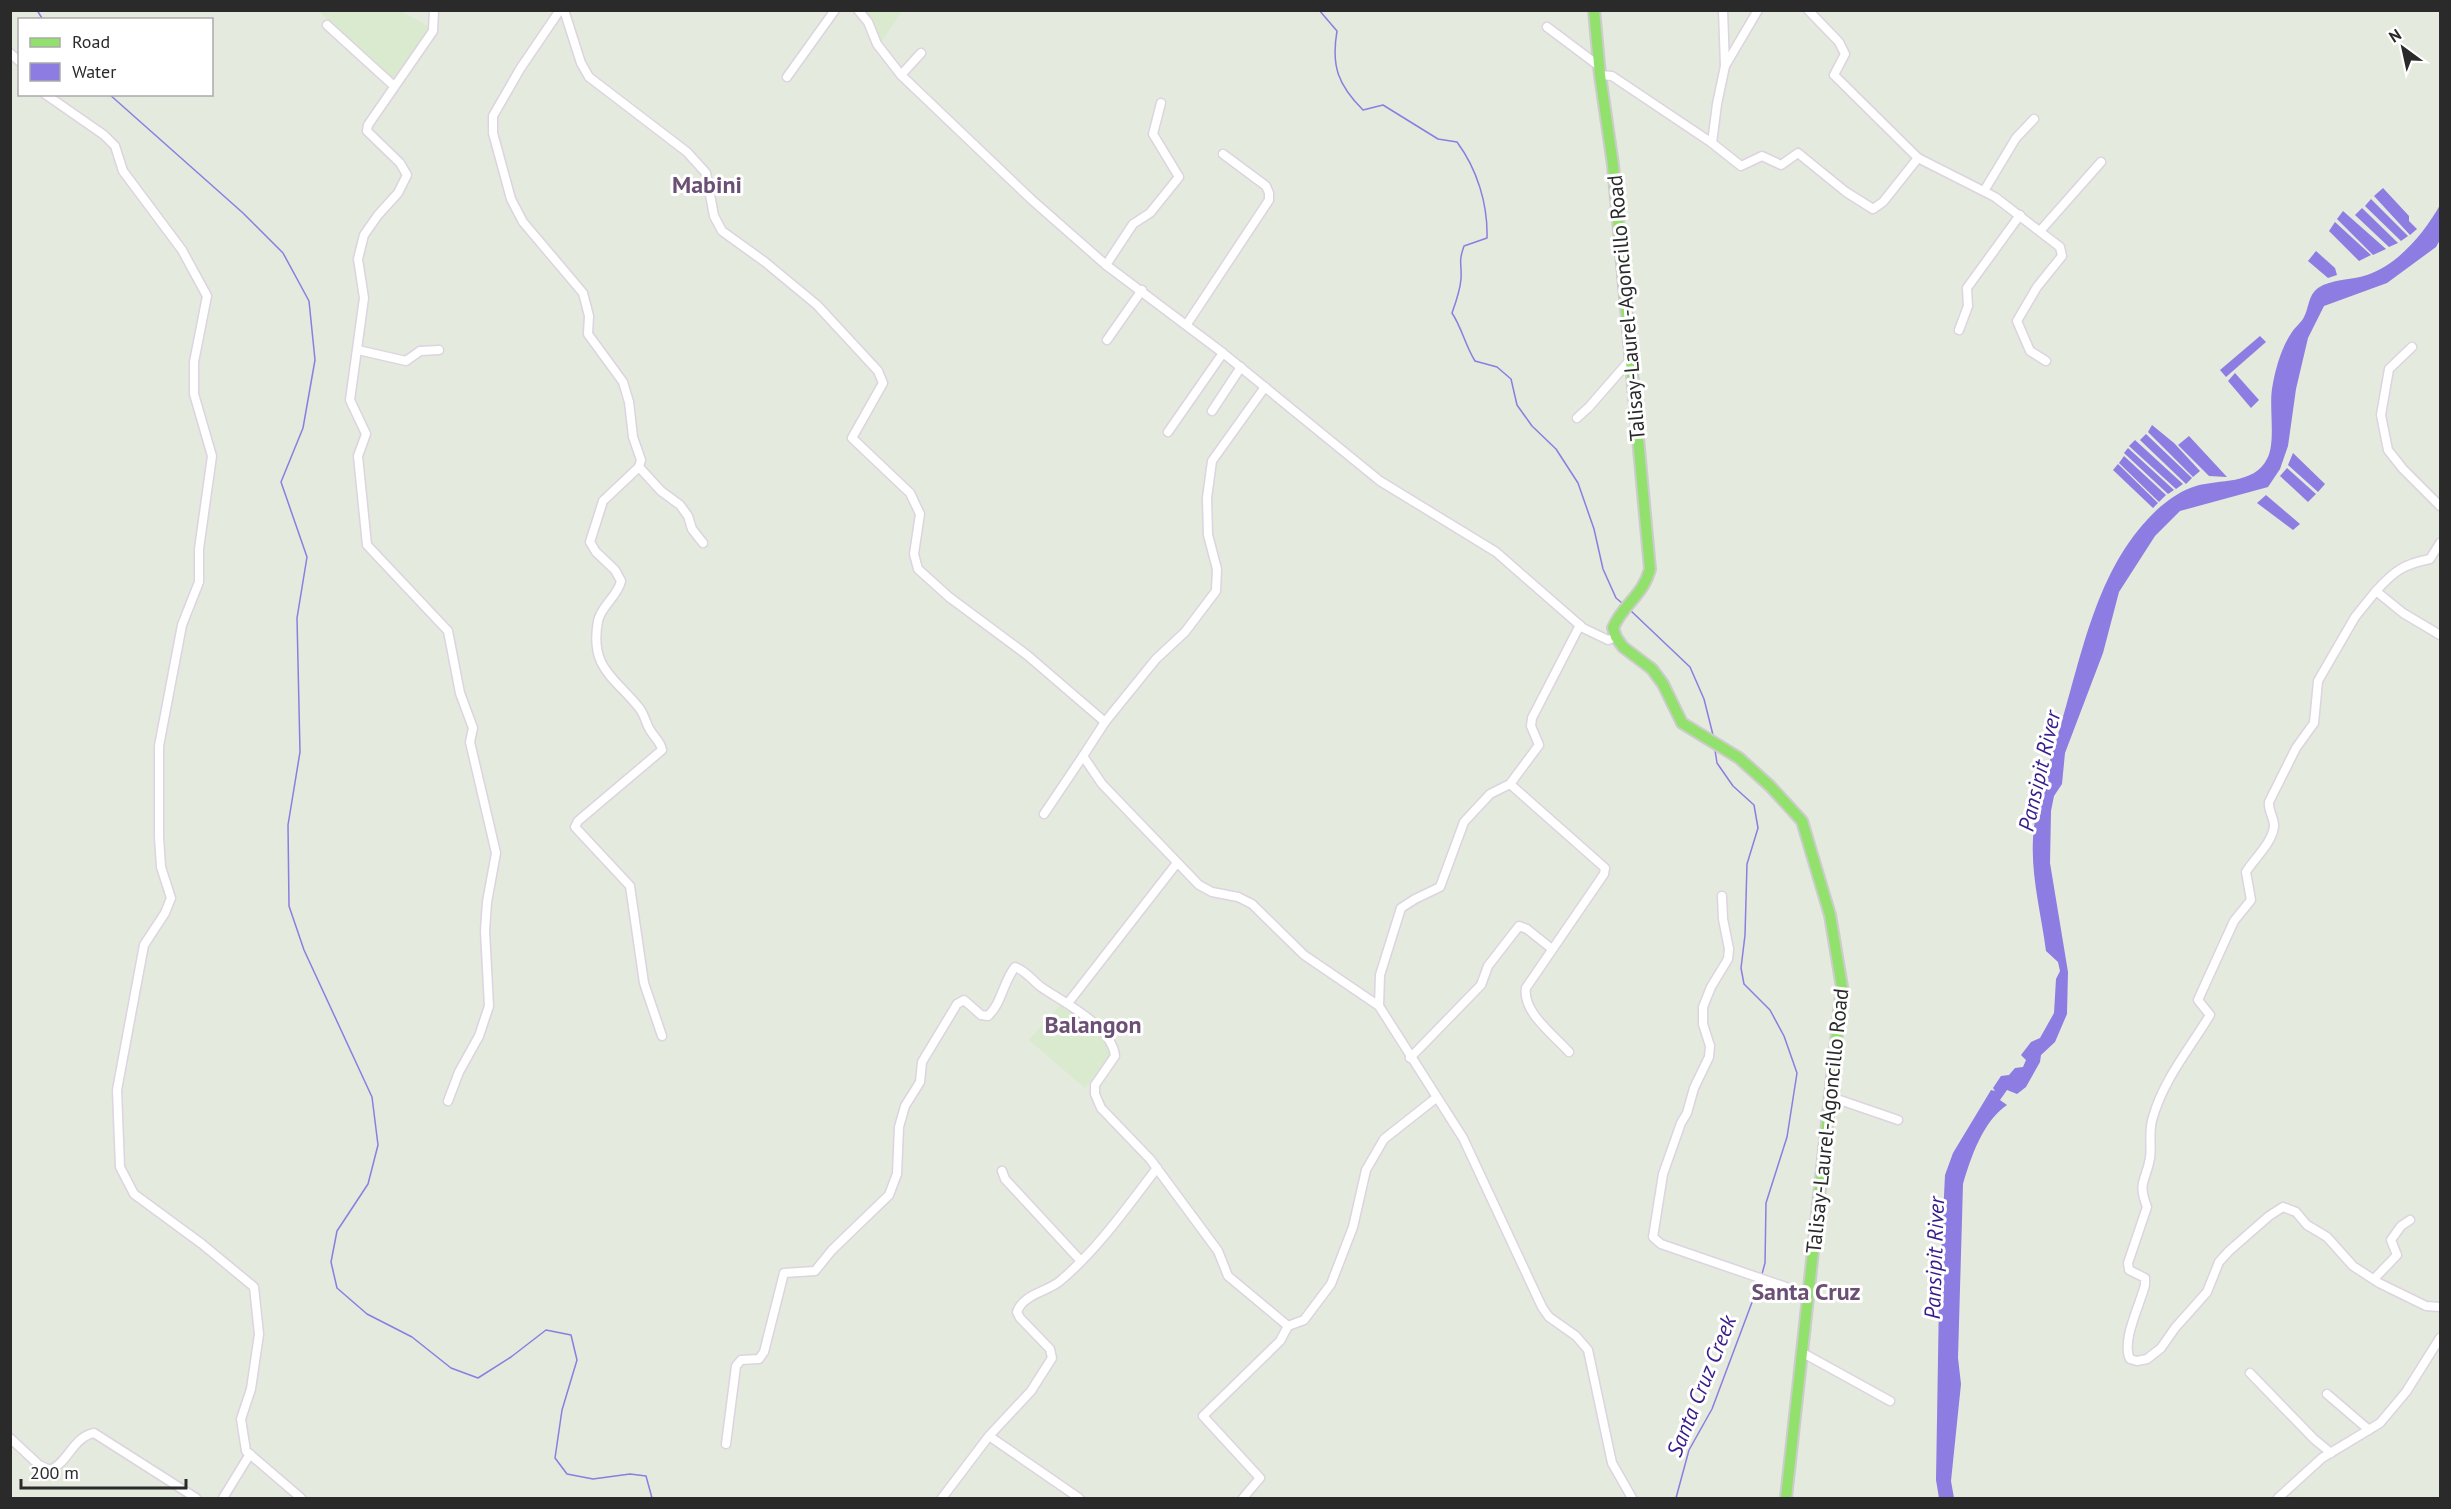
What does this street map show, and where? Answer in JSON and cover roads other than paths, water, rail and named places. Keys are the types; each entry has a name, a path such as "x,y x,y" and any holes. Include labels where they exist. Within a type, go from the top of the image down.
{"main road":[{"name":"Talisay-Laurel-Agoncillo Road","path":"1594,10 1613,165 1650,569 1646,584 1620,615 1613,628 1623,647 1652,669 1663,684 1682,723 1739,758 1770,786 1802,821 1830,915 1842,987 1786,1498"}],"street":[{"path":"434,10 433,31 368,124 367,131 400,164 407,175 398,193 364,235 358,259 364,298 350,400 366,434 358,456 367,545 448,631 460,693 473,728 470,742 496,853 487,902 485,931 489,1005 479,1036 459,1072 448,1101"},
{"path":"560,10 520,69 492,116 493,133 510,199 518,214 583,293 589,316 588,334 623,382 629,402 633,437 641,458 639,466 603,501 591,539 593,549 615,570 621,581 620,588 600,615 598,646 602,668 641,710 648,728 663,748 645,766 578,821 575,827 630,886 644,983 662,1036"},
{"path":"564,10 581,63 589,77 687,152 706,173 714,216 722,231 765,262 816,305 878,371 883,383 852,438 910,494 920,514 914,554 918,569 949,597 1027,655 1105,722"},
{"path":"787,77 836,10"},
{"path":"858,10 868,22 877,44 902,75 1032,200 1106,265 1223,352 1380,481 1496,552 1597,637 1608,640 1616,637"},
{"path":"1712,143 1716,104 1725,66 1723,10"},
{"path":"1725,66 1758,10"},
{"path":"1808,10 1839,42 1845,54 1834,75 1918,158 1984,191 2020,215 2060,247 2062,256 2037,287 2017,321 2030,351 2046,361"},
{"path":"327,26 394,86"},
{"path":"1548,27 1600,70 1712,143 1741,166 1762,156 1781,165 1798,153 1853,197 1873,209 1883,202 1918,158"},
{"path":"902,75 921,53"},
{"path":"48,96 104,135 115,146 123,171 182,250 207,296 194,362 194,394 212,456 199,549 199,582 182,625 159,746 160,857 171,898 165,913 144,945 117,1090 120,1167 134,1194 202,1244 254,1287 259,1334 251,1389 241,1419 246,1451 301,1498"},
{"path":"1106,265 1133,224 1150,213 1179,177 1153,134 1161,104"},
{"path":"1984,191 2016,138 2034,119"},
{"path":"1187,324 1269,200 1266,186 1223,154"},
{"path":"2040,231 2100,162"},
{"path":"1959,330 1968,306 1967,288 2020,215"},
{"path":"1107,340 1142,290"},
{"path":"2412,347 2390,369 2381,415 2388,450 2403,469 2440,506"},
{"path":"358,350 406,361 420,351 439,350"},
{"path":"1168,432 1223,352"},
{"path":"1577,418 1630,360"},
{"path":"1212,411 1241,367"},
{"path":"1044,814 1105,722 1156,659 1185,632 1216,591 1217,569 1208,535 1207,498 1212,460 1264,387"},
{"path":"639,466 660,490 681,505 692,529 703,543"},
{"path":"2440,543 2430,559 2409,563 2390,576 2355,617 2318,681 2314,723 2292,756 2269,802 2268,809 2274,825 2271,834 2246,872 2251,900 2234,921 2198,1000 2210,1015 2172,1074 2152,1117 2149,1161 2141,1183 2147,1207 2128,1263 2128,1270 2145,1278 2145,1286 2126,1342 2127,1353 2130,1359 2137,1361 2147,1359 2161,1347 2180,1321 2207,1292 2220,1262 2229,1251 2269,1216 2283,1207 2296,1212 2307,1225 2327,1237 2353,1266 2400,1295 2412,1298 2426,1306 2440,1307"},
{"path":"2376,591 2403,613 2440,635"},
{"path":"1379,1006 1380,975 1401,908 1440,887 1464,822 1490,794 1510,784 1539,745 1532,726 1532,718 1580,625"},
{"path":"1083,756 1102,784 1199,885 1212,892 1238,897 1252,904 1304,955 1379,1006 1463,1138 1542,1307 1549,1317 1576,1336 1588,1350 1612,1463 1632,1498"},
{"path":"1510,784 1605,868 1604,874 1526,988 1524,998 1530,1010 1569,1052"},
{"path":"1068,1003 1177,863"},
{"path":"1722,896 1723,919 1729,949 1728,959 1710,987 1703,1007 1703,1024 1710,1046 1708,1057 1694,1088 1687,1113 1681,1123 1663,1174 1653,1237 1661,1244 1809,1295"},
{"path":"1410,1058 1481,985 1488,966 1519,926 1527,929 1552,949"},
{"path":"726,1444 736,1366 741,1360 759,1359 764,1352 784,1273 815,1271 832,1250 889,1195 897,1174 899,1127 906,1106 920,1082 922,1062 957,1004 964,1000 969,1002 981,1015 988,1016 995,1009 1009,974 1015,967 1020,968 1040,986 1068,1003 1107,1036 1115,1050 1113,1061 1095,1085 1095,1094 1101,1108 1157,1168 1218,1251 1228,1276 1288,1326"},
{"path":"1831,1097 1898,1120"},
{"path":"1243,1498 1260,1478 1203,1416 1280,1341 1288,1326 1304,1320 1331,1284 1353,1227 1366,1170 1384,1139 1436,1098"},
{"path":"942,1498 989,1436 1031,1391 1052,1359 1050,1349 1020,1318 1017,1312 1019,1306 1034,1294 1062,1280 1110,1228 1157,1168"},
{"path":"1002,1172 1005,1179 1080,1260"},
{"path":"2374,1279 2397,1255 2391,1240 2401,1226 2410,1220"},
{"path":"2278,1498 2331,1453 2380,1423 2406,1392 2440,1338"},
{"path":"1803,1353 1890,1401"},
{"path":"2250,1373 2314,1439 2331,1453"},
{"path":"2327,1394 2369,1430"},
{"path":"10,1438 39,1465 50,1470 59,1466 75,1444 94,1432 196,1498"},
{"path":"989,1436 1079,1498"},
{"path":"223,1498 250,1454"}],"water":[{"path":"2383,188 2409,216 2409,221 2417,229 2410,235 2374,196"},
{"path":"2371,199 2408,236 2401,241 2365,206"},
{"path":"2440,205 2440,240 2436,247 2387,283 2324,306 2308,338 2296,389 2288,446 2280,469 2268,487 2180,511 2155,536 2119,592 2103,653 2065,753 2062,784 2054,796 2051,811 2050,863 2068,972 2067,1014 2055,1042 2041,1055 2040,1062 2026,1087 2017,1094 2007,1090 2000,1100 2007,1105 1991,1120 1979,1140 1963,1184 1958,1358 1961,1384 1951,1481 1954,1498 1939,1498 1936,1480 1939,1298 1945,1175 1953,1153 1991,1090 1995,1091 1993,1088 2001,1076 2009,1075 2015,1068 2023,1067 2026,1060 2021,1055 2031,1042 2040,1038 2054,1013 2056,979 2060,971 2058,962 2046,951 2033,867 2034,824 2044,780 2096,606 2122,553 2139,529 2160,507 2191,488 2235,480 2254,473 2267,459 2272,435 2271,397 2277,367 2285,345 2293,330 2304,317 2310,298 2315,291 2323,285 2367,275 2389,264 2410,246 2427,226"},
{"path":"2362,208 2398,243 2389,247 2355,215"},
{"path":"2343,211 2386,249 2373,255 2337,219"},
{"path":"2335,222 2371,255 2359,261 2329,231"},
{"path":"2316,251 2335,268 2337,275 2328,278 2308,261"},
{"path":"2260,336 2266,342 2226,377 2220,370"},
{"path":"2235,373 2259,400 2251,408 2228,381"},
{"path":"2152,425 2174,443 2200,471 2193,477 2148,432"},
{"path":"2146,434 2192,478 2186,484 2140,440"},
{"path":"2189,436 2227,477 2209,476 2178,445"},
{"path":"2135,440 2183,484 2176,489 2129,446"},
{"path":"2128,448 2174,490 2168,494 2124,453"},
{"path":"2293,453 2325,484 2318,492 2288,465"},
{"path":"2124,456 2166,495 2159,502 2119,463"},
{"path":"2118,464 2158,503 2153,508 2113,470"},
{"path":"2287,468 2316,494 2308,502 2280,476"},
{"path":"2266,495 2300,524 2293,530 2257,503"}],"waterway":[{"path":"37,10 42,18"},
{"name":"Santa Cruz Creek","path":"1319,10 1337,31 1335,55 1338,74 1354,101 1363,110 1383,105 1438,139 1457,142 1476,175 1486,212 1487,238 1464,246 1460,288 1452,313 1475,361 1497,367 1511,379 1517,405 1532,426 1556,449 1578,483 1594,529 1603,569 1616,598 1622,603"},
{"path":"111,96 243,213 283,253 309,301 315,360 303,428 281,482 307,557 297,618 300,752 288,825 289,906 304,950 372,1097 378,1145 368,1184 337,1231 331,1262 337,1288 367,1314 412,1337 451,1368 478,1378 511,1357 546,1330 571,1335 577,1360 562,1410 555,1458 567,1474 593,1479 630,1474 646,1476 652,1498"},
{"name":"Santa Cruz Creek","path":"1630,610 1690,667 1704,699 1713,735"},
{"name":"Santa Cruz Creek","path":"1715,750 1717,763 1733,786 1754,805 1758,828 1747,864 1745,935 1741,968 1744,984 1770,1010 1784,1036 1797,1073 1787,1137 1766,1203 1765,1263 1762,1274"},
{"name":"Santa Cruz Creek","path":"1676,1498 1689,1450 1712,1409 1760,1281"}],"district":[{"name":"Mabini","path":"707,184"},
{"name":"Balangon","path":"1093,1024"},
{"name":"Santa Cruz","path":"1806,1291"}],"water label":[{"name":"Pansipit River","path":"2039,771"},
{"name":"Pansipit River","path":"1934,1258"}]}
